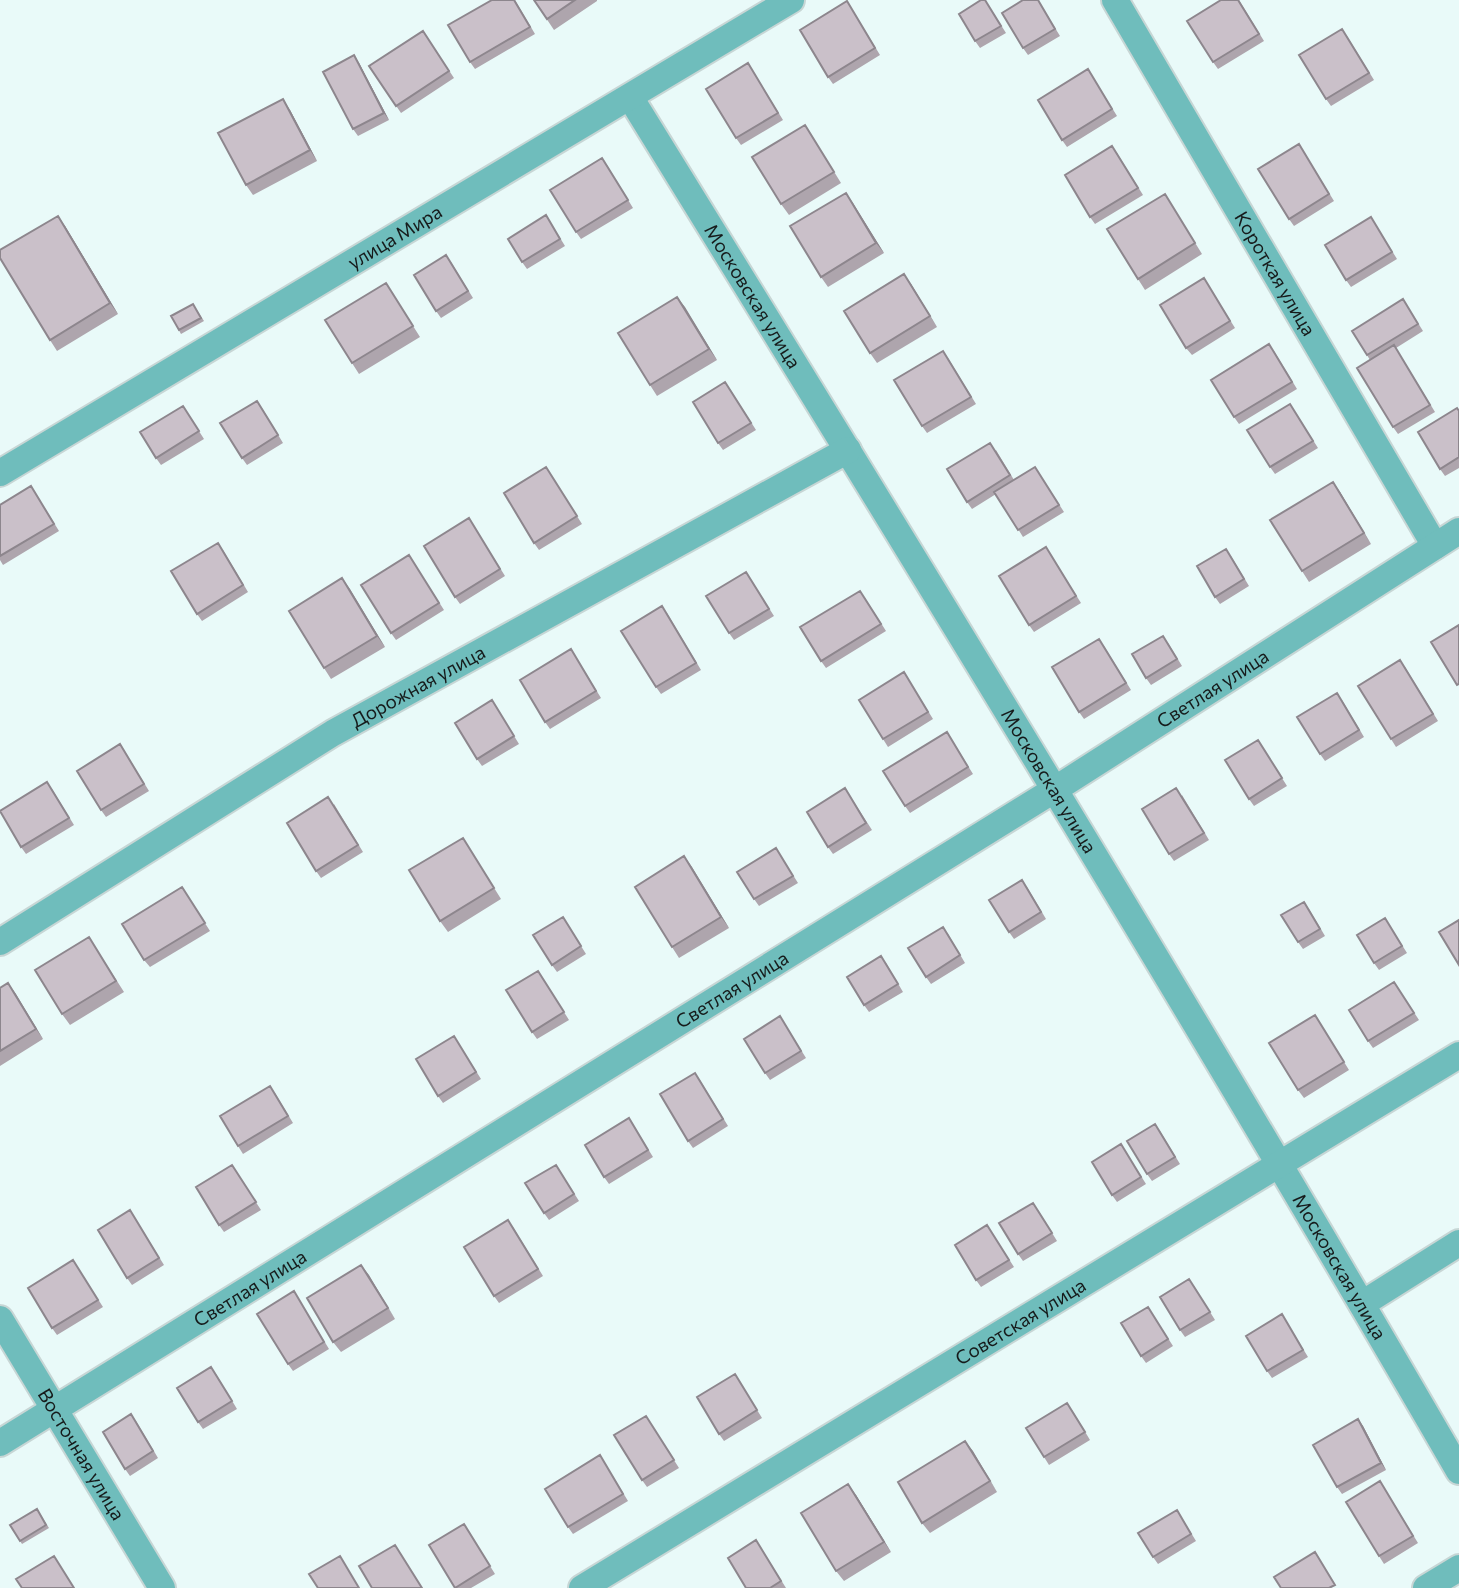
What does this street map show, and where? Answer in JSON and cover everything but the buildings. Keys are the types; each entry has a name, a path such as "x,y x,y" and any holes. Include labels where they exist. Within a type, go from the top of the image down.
{"street":[{"name":"улица Мира","path":"0,473 791,0"},
{"name":"Короткая улица","path":"1115,0 1435,546"},
{"name":"Московская улица","path":"630,97 848,450 1280,1164 1459,1471"},
{"name":"Дорожная улица","path":"0,942 333,733 848,450"},
{"name":"Светлая улица","path":"0,1443 55,1412 1054,790 1459,531"},
{"name":"Советская улица","path":"582,1588 1459,1055"},
{"path":"1362,1304 1459,1243"},
{"name":"Восточная улица","path":"0,1319 162,1588"},
{"path":"1426,1588 1459,1568"}]}
